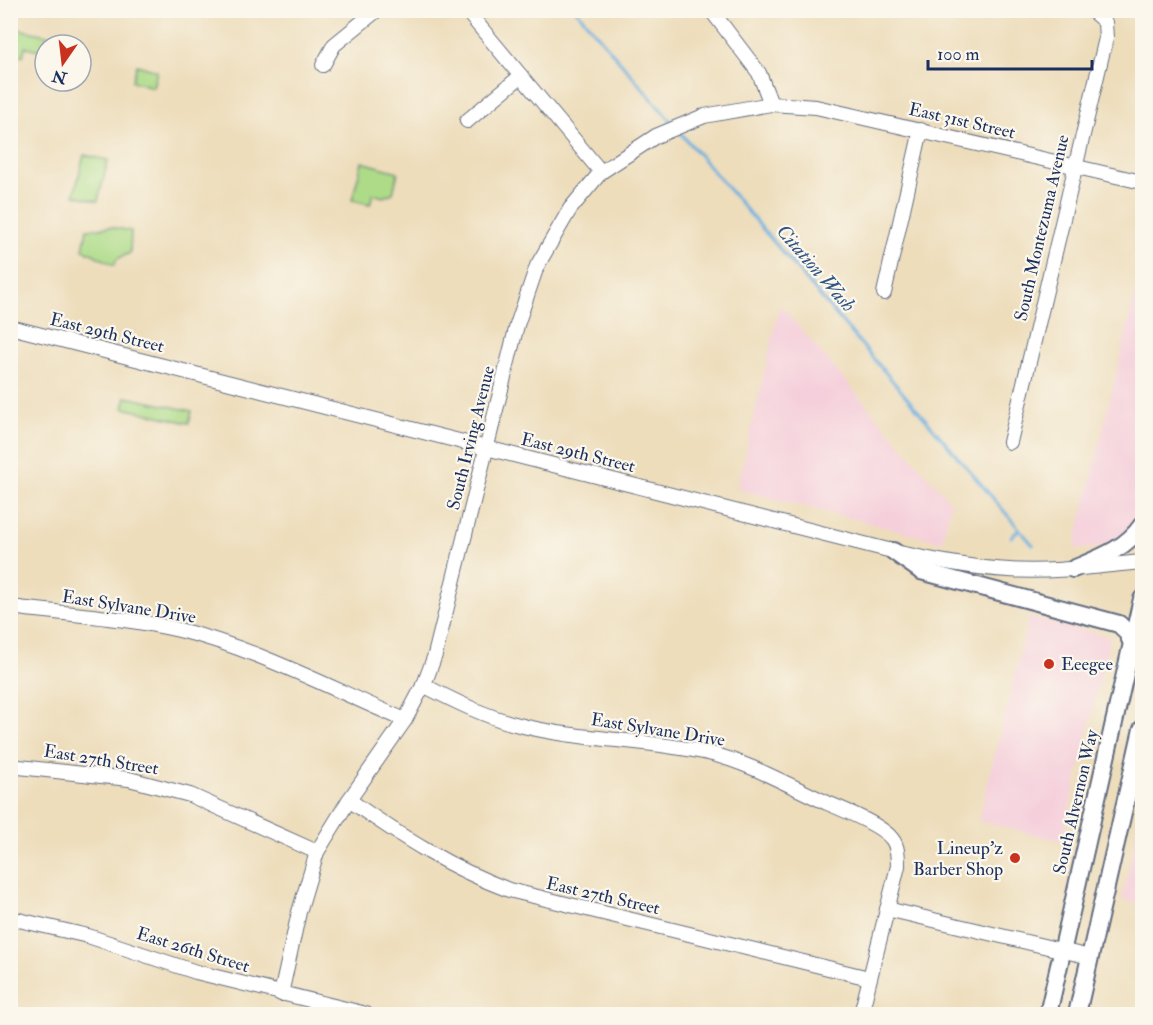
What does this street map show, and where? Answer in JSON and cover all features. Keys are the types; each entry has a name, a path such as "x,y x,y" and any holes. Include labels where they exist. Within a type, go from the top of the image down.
{"main road":[{"path":"1073,569 1118,549 1127,543 1143,525"},
{"path":"893,551 921,571 1117,623 1126,631 1132,643"},
{"name":"South Alvernon Way","path":"1048,1014 1143,599"},
{"path":"1077,1014 1143,729"}],"street":[{"path":"323,65 334,45 377,10"},
{"path":"466,10 601,172"},
{"path":"711,10 759,73 771,104"},
{"name":"South Montezuma Avenue","path":"1010,442 1106,38 1107,19 1091,10"},
{"path":"467,121 521,76"},
{"name":"East 31st Street","path":"771,104 816,107 1143,182"},
{"name":"South Irving Avenue","path":"281,994 299,912 317,852 349,800 405,720 423,685 442,633 517,325 537,266 570,209 601,172 656,136 704,116 771,104"},
{"path":"884,293 921,130"},
{"name":"East 29th Street","path":"10,327 486,449 956,565 999,569 1073,569 1143,562"},
{"name":"East Sylvane Drive","path":"10,607 153,625 202,637 246,651 405,720"},
{"name":"East Sylvane Drive","path":"423,685 488,716 520,725 568,735 691,750 741,763 856,815 892,839 898,859 897,873 887,909"},
{"name":"East 27th Street","path":"10,765 129,779 190,795 317,852"},
{"name":"East 27th Street","path":"349,800 423,850 453,866 509,890 869,978"},
{"path":"861,1014 887,909 1090,957"},
{"name":"East 26th Street","path":"10,918 88,936 196,972 366,1014"}],"shaded area":[{"path":"1135,296 1142,298 1142,501 1139,512 1123,534 1094,548 1074,549"},
{"path":"780,305 951,503 942,542 737,489"},
{"path":"1029,617 1110,637 1062,841 978,821"},
{"path":"1142,809 1142,905 1122,899"}],"green space":[{"path":"14,28 37,33 33,33 33,49 25,47 23,56 11,53"},
{"path":"137,65 157,71 153,87 132,81"},
{"path":"84,155 108,160 98,201 74,195"},
{"path":"362,162 398,172 393,193 383,197 373,194 370,204 352,200"},
{"path":"111,227 131,231 130,253 117,259 114,265 83,249 87,229"},
{"path":"126,397 192,411 189,423 123,408"}],"waterway":[{"name":"Citation Wash","path":"576,10 674,125"},
{"name":"Citation Wash","path":"678,130 1033,545"},
{"path":"1011,537 1019,530"}],"place":[{"name":"Eeegee","path":"1049,664"},
{"name":"Lineup'z Barber Shop","path":"1015,858"}]}
